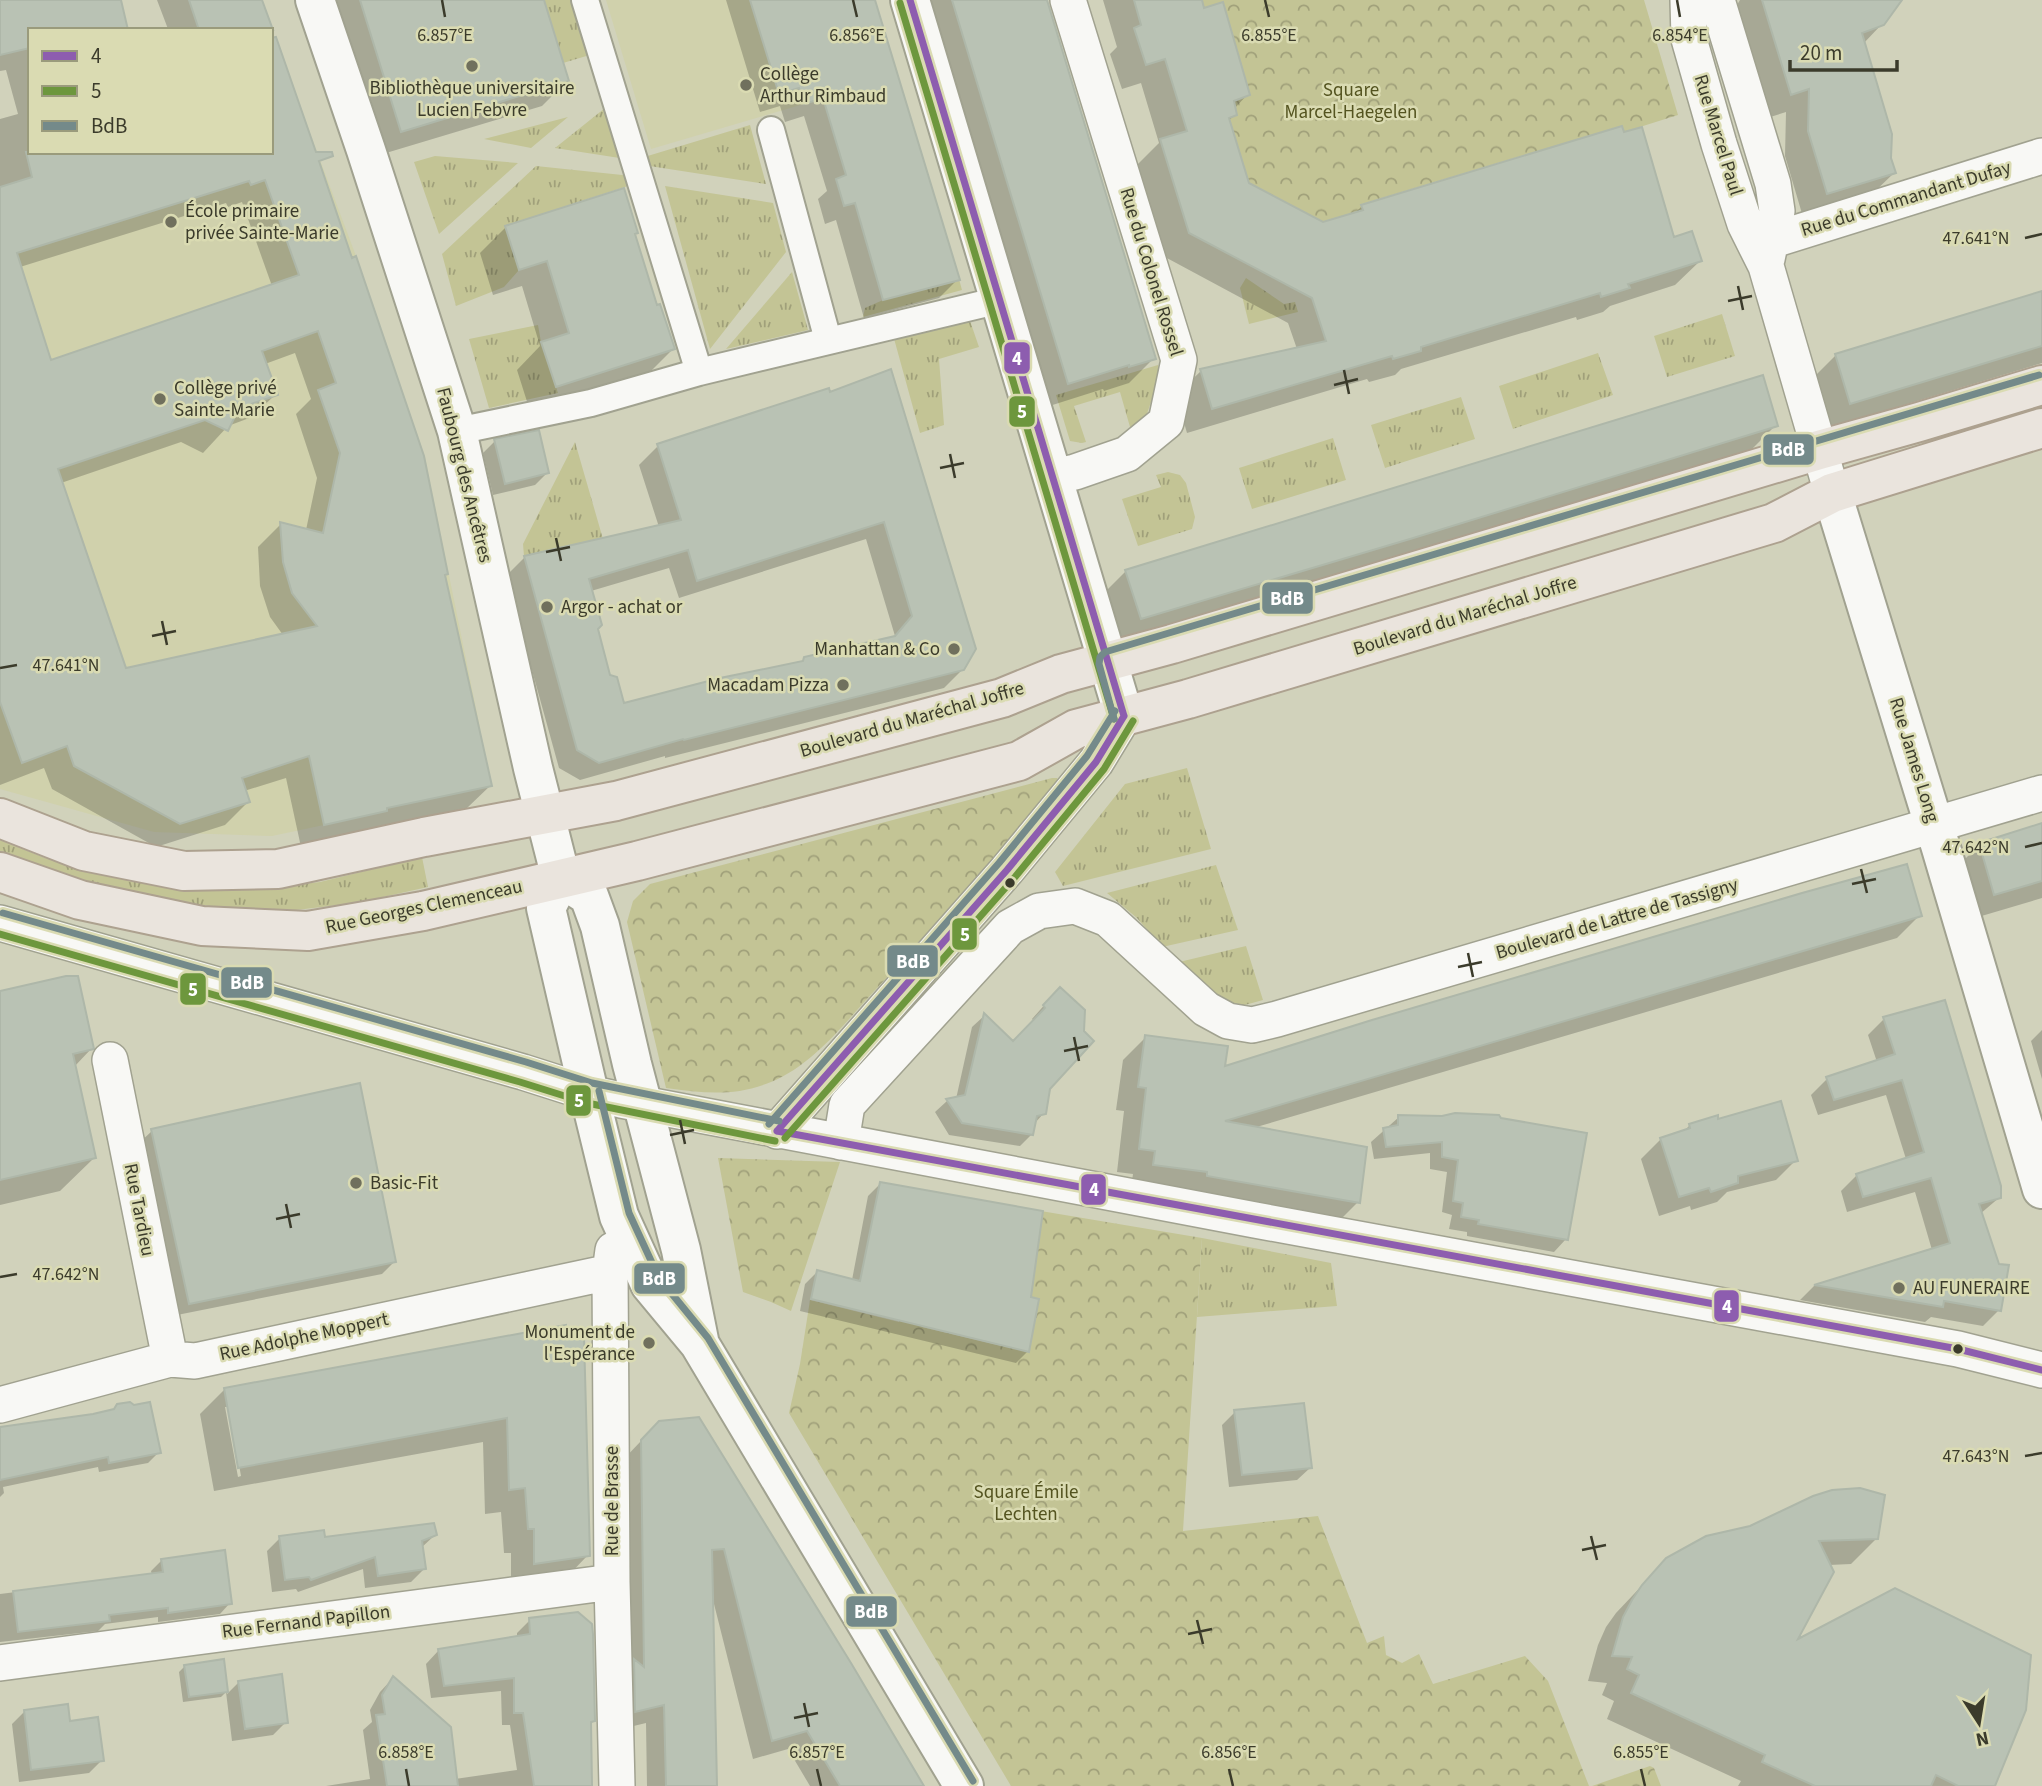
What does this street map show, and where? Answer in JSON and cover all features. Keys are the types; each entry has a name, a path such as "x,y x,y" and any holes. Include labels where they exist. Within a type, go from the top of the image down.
{"main road":[{"name":"Faubourg des Ancêtres","path":"315,0 457,431 544,815 561,878"},
{"path":"910,0 1124,716"},
{"name":"Boulevard du Maréchal Joffre","path":"544,815 674,787 1002,698 1061,674 2042,384"},
{"name":"Boulevard du Maréchal Joffre","path":"561,878 1019,761 1076,729 1188,699 1774,523 1832,493 2042,428"},
{"name":"Rue James Long","path":"1832,493 2042,1189"},
{"path":"0,818 84,851 184,871 278,869 424,837 544,815"},
{"name":"Rue Georges Clemenceau","path":"0,872 80,900 202,926 308,931 423,911 561,878"},
{"path":"699,1343 681,1250 600,926 589,896 561,878 547,908 619,1216 650,1284 699,1343 964,1786"}],"street":[{"path":"585,0 698,372"},
{"name":"Rue du Colonel Rossel","path":"1053,477 1127,454 1166,422 1179,360 1068,0"},
{"name":"Rue Marcel Paul","path":"1688,0 1689,39 1719,144 1745,224 1768,253 1832,493"},
{"name":"Rue Marcel Paul","path":"1717,0 1773,184 1777,211 1768,253"},
{"path":"771,130 828,340"},
{"name":"Rue du Commandant Dufay","path":"1768,253 2042,156"},
{"path":"457,431 591,403 698,372 1000,300"},
{"path":"776,1131 965,919 1049,820 1096,762 1124,716"},
{"name":"Boulevard de Lattre de Tassigny","path":"841,1142 847,1105 1010,928 1039,911 1075,906 1108,919 1206,1009 1228,1021 1252,1025 2042,793"},
{"path":"0,923 589,1093 776,1131 1958,1349 2042,1370"},
{"name":"Rue Tardieu","path":"110,1060 170,1359"},
{"name":"Rue de Brasse","path":"617,1786 611,1582 610,1272 619,1216"},
{"name":"Rue Adolphe Moppert","path":"0,1405 170,1359 195,1361 610,1272"},
{"name":"Rue Fernand Papillon","path":"0,1662 611,1582"}],"shaded area":[{"name":"Collège Arthur Rimbaud","path":"606,0 875,0 898,73 651,149"},
{"path":"296,96 356,256 425,457 480,728 418,751 315,781 324,825 272,836 154,832 0,789 0,188 256,154 273,154 273,148"}],"green space":[{"path":"544,0 577,0 593,54 563,63"},
{"name":"Square Marcel-Haegelen","path":"1202,0 1644,0 1678,115 1624,132 1621,126 1362,204 1363,210 1323,222 1249,183 1229,118 1234,101 1250,94 1223,2 1204,8"},
{"path":"610,104 626,159 555,148"},
{"path":"568,117 531,148 484,139"},
{"path":"750,125 766,184 643,165 641,158"},
{"path":"435,156 518,163 439,234 414,162"},
{"path":"536,166 632,176 634,184 505,226 519,270 504,287 456,306 442,254"},
{"path":"665,186 773,203 786,252 710,349"},
{"path":"792,272 808,330 726,349"},
{"path":"1246,278 1284,304 1295,302 1298,312 1249,324 1240,288"},
{"path":"959,279 962,290 863,317 865,308 883,300"},
{"path":"1722,314 1735,356 1667,377 1654,336"},
{"path":"968,315 979,347 939,359 944,425 920,433 893,335"},
{"path":"538,325 558,393 489,408 469,339"},
{"path":"1598,353 1613,395 1513,429 1499,386"},
{"path":"1158,365 1163,381 1142,421 1130,427 1120,392 1074,406 1086,442 1070,441 1056,395"},
{"path":"1461,397 1475,439 1385,468 1371,425"},
{"path":"1333,438 1346,480 1252,509 1239,468"},
{"path":"575,442 603,539 524,556 523,544"},
{"path":"1168,472 1180,475 1186,483 1195,517 1192,529 1138,546 1122,499 1161,487 1156,475"},
{"path":"1187,768 1211,849 1063,886 1055,872 1125,784"},
{"path":"1057,778 1061,785 948,912 816,1053 787,1074 757,1087 732,1092 666,1088 627,922 633,901 650,884"},
{"path":"0,840 45,858 108,876 175,889 254,890 320,882 422,857 428,887 356,903 296,910 238,909 171,902 69,882 0,855"},
{"path":"1216,865 1238,930 1162,947 1137,918 1107,893"},
{"path":"1246,946 1263,1000 1234,1008 1175,963"},
{"path":"718,1158 840,1162 791,1311 743,1292"},
{"name":"Square Émile Lechten","path":"1029,1209 1202,1238 1183,1531 1318,1516 1367,1643 1384,1636 1386,1655 1402,1663 1419,1654 1433,1684 1525,1656 1548,1681 1589,1786 1011,1786 789,1413 810,1300 1002,1346 1021,1250 1037,1253 1043,1213"},
{"path":"1202,1238 1331,1263 1337,1306 1197,1317"},
{"path":"1650,1766 1654,1768 1661,1786 1592,1786"}],"building":[{"path":"0,0 121,0 128,28 28,28 28,48 0,55"},
{"path":"189,0 262,0 272,28 198,28"},
{"name":"Bibliothèque universitaire Lucien Febvre","path":"360,0 544,0 569,81 401,132"},
{"path":"750,0 875,0 960,280 883,300 855,203 844,206 836,179 846,175 823,98 804,104 799,88 779,94"},
{"path":"952,0 1047,0 1156,359 1068,384"},
{"path":"1134,0 1202,0 1204,8 1223,2 1250,95 1234,101 1237,115 1229,118 1249,183 1323,222 1363,210 1361,205 1622,126 1624,132 1642,127 1674,237 1692,231 1702,261 1628,284 1630,288 1601,297 1600,293 1421,347 1421,351 1393,359 1392,356 1212,409 1200,369 1326,341 1312,298 1189,233 1160,139 1187,131 1165,59 1146,65 1134,28 1141,25"},
{"path":"1762,0 1902,0 1884,25 1862,33 1892,134 1891,158 1896,173 1827,194 1808,131 1809,89 1791,95"},
{"path":"276,37 316,152 332,152 333,156 319,161 352,258 356,256 424,456 448,574 445,575 492,786 387,808 387,811 324,825 309,756 242,778 250,802 180,824 74,766 67,746 22,763 0,702 0,187 32,177 26,152 273,154 273,38","holes":["265,180 299,275 51,360 17,253 249,181 251,185","318,331 336,383 318,390 340,453 323,533 280,522 283,562 292,593 317,626 126,668 58,469 205,420 228,431 239,408 278,395 262,351"]},
{"path":"624,188 657,305 660,304 675,349 556,387 541,342 569,333 547,261 519,270 505,226"},
{"path":"2042,291 2042,346 1850,404 1835,354"},
{"path":"891,369 976,649 964,670 683,739 599,763 577,750 524,556 681,520 657,444 829,388 830,392","holes":["884,522 912,616 895,636 804,657 803,661 720,678 624,703 617,677 610,675 598,629 602,625 589,579 688,550 697,581"]},
{"path":"1763,375 1778,426 1141,619 1125,570"},
{"path":"539,430 549,473 505,484 494,439"},
{"path":"2042,823 2042,881 1994,895 1979,843"},
{"path":"1907,864 1922,916 1225,1121 1367,1147 1360,1203 1207,1176 1207,1172 1153,1165 1155,1151 1139,1149 1146,1088 1138,1087 1145,1035 1228,1046 1225,1066 1372,1020"},
{"path":"66,976 78,976 94,1049 73,1054 96,1158 0,1180 0,991"},
{"path":"1060,987 1085,1010 1084,1031 1094,1041 1050,1089 1046,1114 1037,1116 1033,1135 962,1123 946,1099 965,1095 984,1013 1013,1041 1045,1008 1043,1005"},
{"path":"1945,1000 2001,1186 2001,1198 1979,1204 1999,1264 2009,1265 2001,1311 1944,1301 1943,1307 1814,1285 1950,1243 1931,1178 1863,1197 1856,1174 1924,1152 1902,1080 1834,1100 1826,1077 1895,1054 1883,1017"},
{"path":"360,1083 396,1262 189,1304 151,1129"},
{"path":"1781,1101 1798,1161 1738,1176 1738,1183 1711,1192 1709,1188 1679,1197 1660,1138 1690,1128 1689,1124 1718,1115 1718,1119"},
{"path":"1455,1113 1499,1115 1501,1118 1587,1133 1568,1240 1478,1224 1479,1220 1461,1217 1463,1203 1453,1201 1458,1160 1442,1157 1442,1142 1386,1147 1383,1128 1398,1125 1398,1115 1442,1116"},
{"path":"880,1182 1043,1211 1031,1297 1039,1299 1029,1352 811,1299 817,1270 860,1281"},
{"path":"566,1325 567,1339 584,1337 590,1556 534,1564 534,1529 528,1529 525,1488 509,1490 507,1418 238,1468 224,1388"},
{"path":"130,1402 134,1405 150,1402 161,1453 109,1463 108,1457 0,1480 0,1427 93,1414 114,1409 117,1404"},
{"path":"1304,1403 1312,1468 1242,1475 1234,1410"},
{"path":"699,1417 924,1786 840,1786 807,1731 772,1741 724,1549 712,1550 717,1786 666,1786 664,1705 635,1712 634,1659 644,1667 641,1440 659,1421"},
{"path":"1860,1488 1885,1495 1878,1539 1819,1541 1834,1572 1798,1639 1895,1588 2031,1655 2026,1710 1995,1786 1958,1786 1936,1775 1931,1786 1815,1786 1762,1762 1765,1755 1631,1693 1639,1675 1627,1669 1632,1657 1612,1656 1623,1617 1632,1600 1666,1558 1706,1536 1750,1526 1813,1496 1832,1490"},
{"path":"434,1523 437,1535 422,1541 426,1569 378,1576 375,1557 311,1580 309,1577 285,1580 279,1536 324,1530 325,1537"},
{"path":"225,1550 232,1604 168,1613 168,1608 109,1615 110,1621 18,1632 13,1591 163,1572 161,1559"},
{"path":"578,1612 592,1624 593,1634 595,1721 591,1722 592,1786 534,1786 523,1713 514,1713 514,1678 444,1686 438,1649 530,1634 529,1618"},
{"path":"224,1659 228,1692 189,1697 184,1665"},
{"path":"282,1674 288,1723 245,1729 238,1681"},
{"path":"393,1676 451,1727 458,1786 387,1786 376,1715 385,1714 382,1695"},
{"path":"68,1704 70,1721 98,1717 104,1761 31,1770 24,1710"}],"transit line":[{"name":"4","path":"910,0 1124,716"},
{"name":"5","path":"900,3 1114,719"},
{"name":"BdB","path":"1114,719 1099,664 1100,657 1105,652 2039,375"},
{"name":"BdB","path":"769,1124 999,863 1087,756 1115,711"},
{"name":"4","path":"777,1131 1007,870 1096,762 1124,716"},
{"name":"5","path":"785,1138 1015,877 1104,769 1133,721"},
{"name":"BdB","path":"3,913 592,1083 779,1121"},
{"name":"5","path":"0,934 587,1103 775,1141"},
{"name":"BdB","path":"599,1091 629,1213 659,1278 708,1338 973,1781"},
{"name":"4","path":"777,1131 1958,1349 2042,1370"}],"place":[{"name":"Bibliothèque universitaire Lucien Febvre","path":"472,66"},
{"name":"Collège Arthur Rimbaud","path":"746,85"},
{"name":"École primaire privée Sainte-Marie","path":"171,222"},
{"name":"Collège privé Sainte-Marie","path":"160,399"},
{"name":"Argor - achat or","path":"547,607"},
{"name":"Manhattan & Co","path":"954,649"},
{"name":"Macadam Pizza","path":"843,685"},
{"name":"Basic-Fit","path":"356,1183"},
{"name":"AU FUNERAIRE","path":"1899,1288"},
{"name":"Monument de l'Espérance","path":"649,1343"}]}
